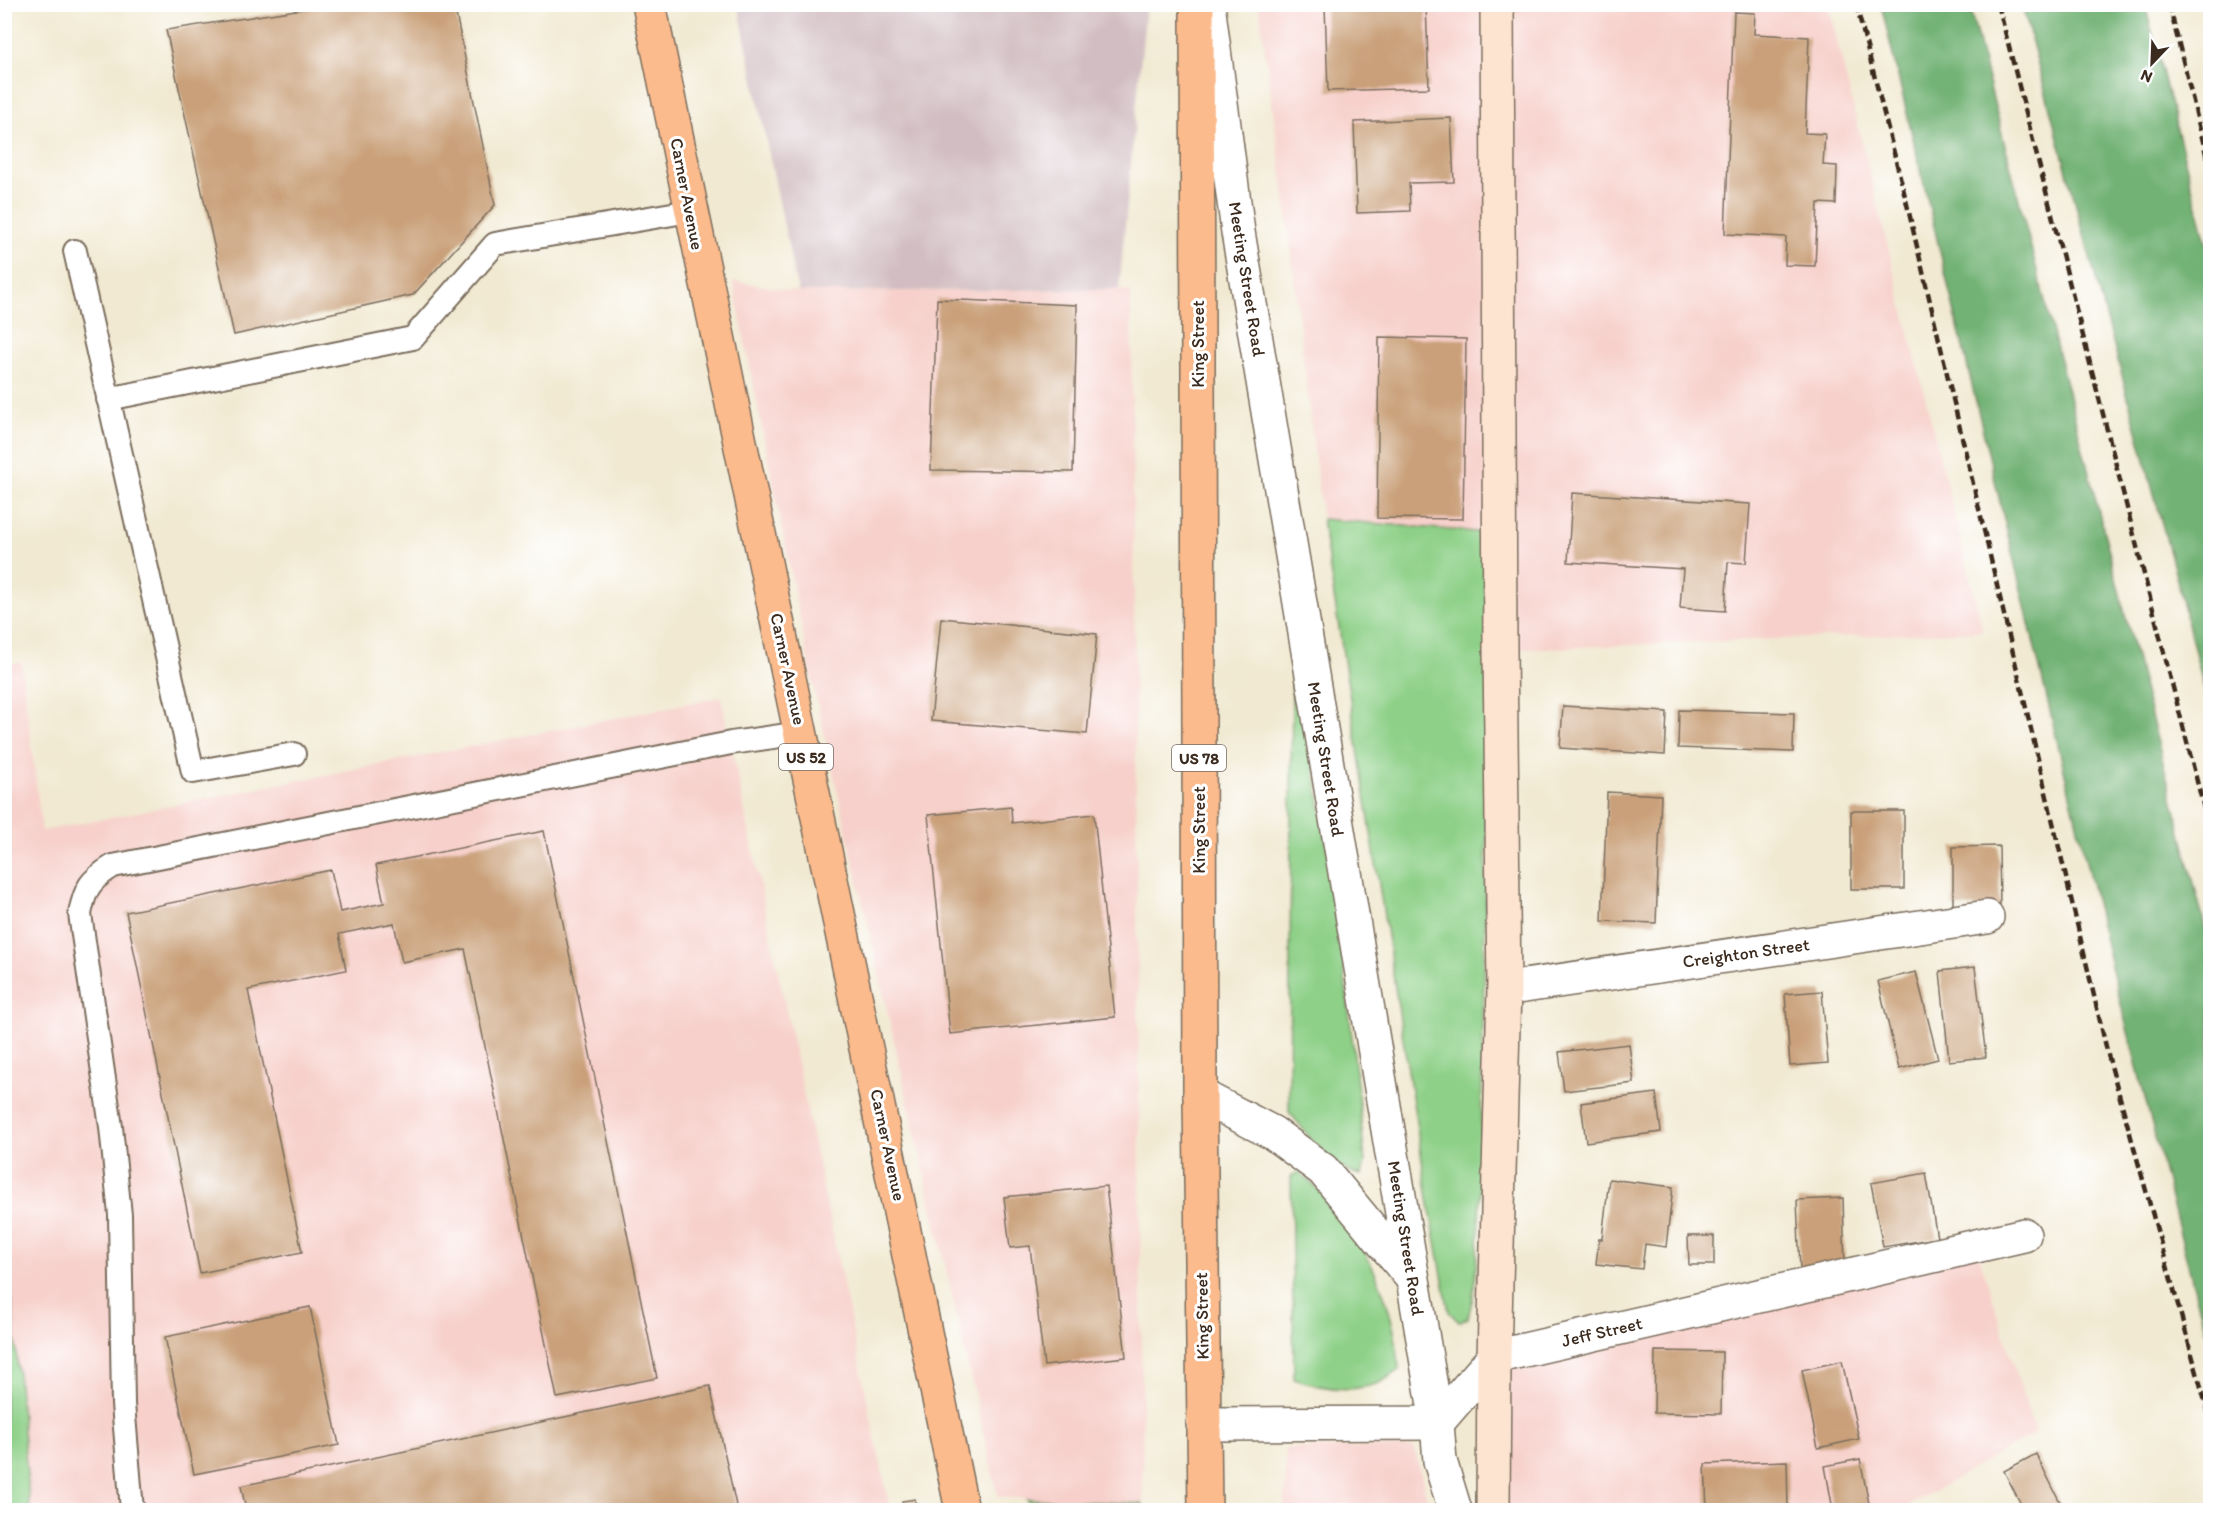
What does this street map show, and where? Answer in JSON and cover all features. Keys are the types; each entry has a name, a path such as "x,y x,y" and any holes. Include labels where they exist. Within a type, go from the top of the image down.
{"main road":[{"name":"Carner Avenue","path":"649,4 690,211 881,1107 962,1510"},
{"name":"King Street","path":"1197,4 1200,1095 1204,1510"}],"street":[{"name":"Meeting Street Road","path":"1208,4 1238,232 1437,1423 1440,1461 1455,1510"},
{"path":"1493,1510 1494,1356 1504,989 1497,4"},
{"name":"Creighton Street","path":"1504,989 1988,917"},
{"path":"1200,1095 1273,1133 1323,1170 1412,1278"},
{"name":"Jeff Street","path":"1494,1356 2024,1235"},
{"path":"1203,1424 1437,1423 1494,1356"}],"lane":[{"path":"108,399 413,338 495,244 690,211"},
{"path":"75,251 193,772 294,754"},
{"path":"132,1510 123,1404 120,1215 111,1127 80,914 84,893 98,875 113,866 731,743 801,733"}],"shaded area":[{"path":"738,5 1146,5 1119,289 798,292"},
{"path":"1259,5 1828,5 1983,631 1500,650 1499,535 1322,519 1285,198"},
{"path":"733,281 798,292 1119,289 1131,292 1143,1504 998,1497 811,675"},
{"path":"21,663 42,831 721,697 890,1510 5,1510 5,664"},
{"path":"1976,1246 2035,1433 1901,1510 1493,1510 1494,1357"},
{"path":"1414,1447 1430,1510 1285,1510 1286,1448"}],"green space":[{"path":"1881,5 1969,5 2210,946 2210,1341 2200,1311 2111,966"},
{"path":"2022,5 2145,5 2210,257 2210,712 2174,568"},
{"path":"1322,519 1487,533 1489,715 1479,1233 1473,1297 1468,1318 1459,1322 1449,1312 1429,1205"},
{"path":"1292,667 1299,676 1337,919 1365,1162 1362,1175 1351,1173 1331,1160 1289,1112"},
{"path":"1299,1172 1339,1213 1355,1236 1381,1287 1390,1314 1399,1370 1379,1383 1347,1389 1314,1385 1294,1379 1291,1176"},
{"path":"5,1224 30,1510 5,1510"},
{"path":"1027,1499 1143,1504 1143,1510 1032,1510"}],"building":[{"path":"336,4 454,4 495,205 413,295 234,335 166,30"},
{"path":"1426,4 1429,88 1328,91 1325,6"},
{"path":"1734,12 1755,13 1754,34 1809,37 1805,133 1825,134 1823,165 1837,166 1836,204 1818,203 1815,266 1785,265 1786,237 1725,234"},
{"path":"1451,118 1454,182 1409,183 1410,211 1357,213 1354,122"},
{"path":"937,299 1077,305 1073,472 931,470"},
{"path":"1379,337 1466,339 1463,519 1377,518"},
{"path":"1572,493 1750,504 1746,563 1728,562 1725,611 1680,608 1683,569 1568,562"},
{"path":"941,618 1097,634 1087,734 931,721"},
{"path":"1563,706 1667,712 1665,755 1560,748"},
{"path":"1679,710 1794,713 1793,752 1678,748"},
{"path":"1607,792 1661,795 1656,923 1602,921"},
{"path":"1011,807 1012,823 1094,814 1115,1017 950,1034 928,815"},
{"path":"1851,811 1904,811 1904,889 1851,889"},
{"path":"544,831 657,1378 557,1398 465,949 402,962 394,923 339,934 346,970 248,990 302,1252 200,1273 126,912 331,870 340,912 384,903 376,865"},
{"path":"1999,846 2000,907 1953,907 1953,847"},
{"path":"1975,967 1986,1057 1949,1061 1940,971"},
{"path":"1916,972 1938,1059 1899,1069 1878,981"},
{"path":"1822,991 1828,1063 1790,1066 1785,994"},
{"path":"1629,1044 1634,1083 1564,1091 1559,1052"},
{"path":"1656,1093 1661,1132 1586,1142 1581,1103"},
{"path":"1926,1173 1937,1238 1883,1247 1871,1183"},
{"path":"1609,1179 1673,1187 1666,1247 1645,1244 1642,1269 1596,1264 1599,1239 1602,1239"},
{"path":"1106,1186 1126,1357 1044,1366 1030,1246 1010,1248 1004,1197"},
{"path":"1843,1198 1845,1269 1800,1270 1797,1200"},
{"path":"1688,1236 1714,1236 1714,1265 1689,1265"},
{"path":"310,1307 339,1445 194,1474 165,1337"},
{"path":"1655,1351 1722,1352 1721,1414 1654,1413"},
{"path":"1842,1361 1859,1439 1818,1448 1802,1370"},
{"path":"710,1386 737,1510 246,1510 241,1486"},
{"path":"2036,1454 2064,1510 2024,1510 2004,1471"},
{"path":"1860,1459 1870,1509 1833,1510 1825,1466"},
{"path":"1787,1461 1788,1510 1707,1510 1705,1464"},
{"path":"915,1499 916,1510 904,1510 902,1501"}],"railway":[{"path":"1856,4 1906,200 2108,1055 2210,1419"},
{"path":"1998,4 2210,832"},
{"path":"2169,4 2210,170"}]}
